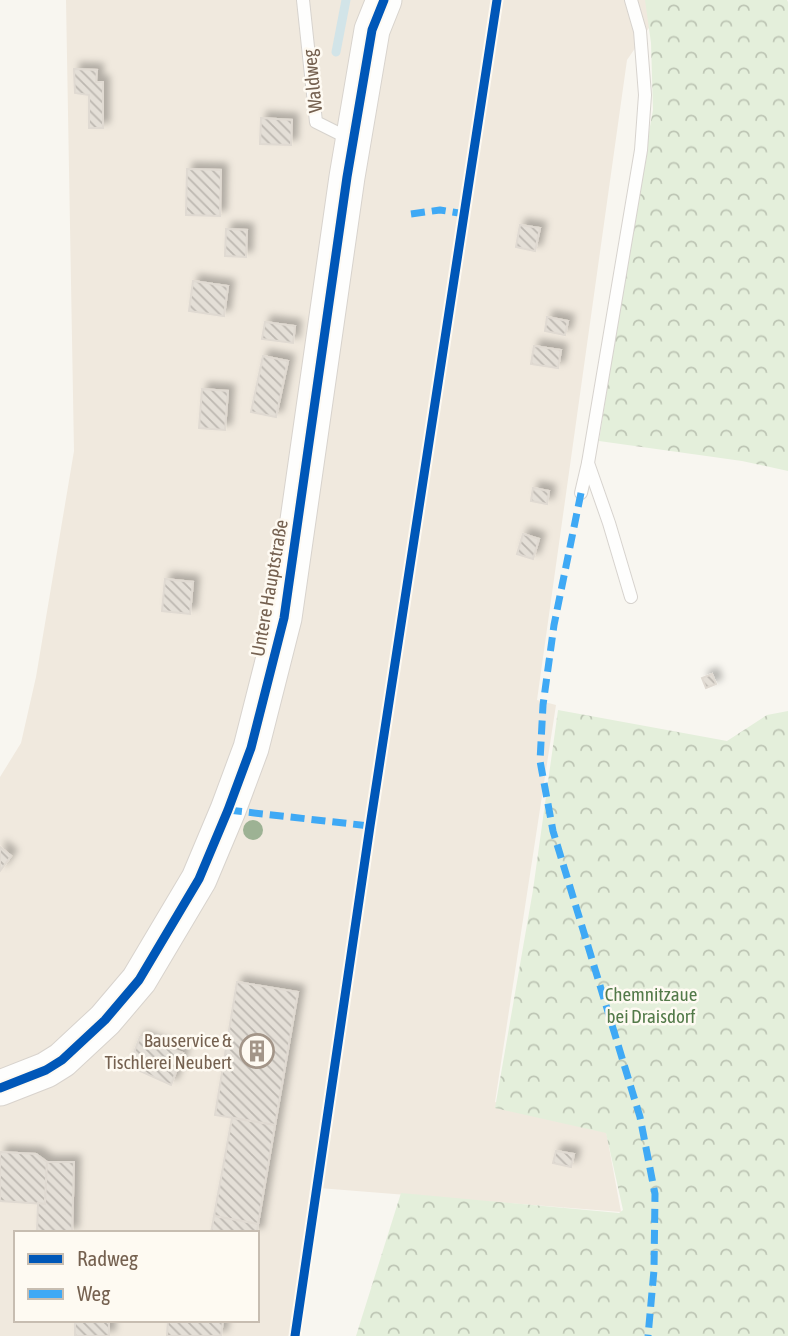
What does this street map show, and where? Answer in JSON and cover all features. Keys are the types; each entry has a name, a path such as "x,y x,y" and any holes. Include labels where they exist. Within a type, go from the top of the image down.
{"street":[{"name":"Untere Hauptstraße","path":"0,1088 46,1070 62,1060 105,1020 139,980 199,879 251,748 284,618 353,141 372,30 384,0"}],"lane":[{"name":"Waldweg","path":"303,0 316,122 353,141"},
{"path":"581,493 641,150 645,95 640,32 631,0"},
{"path":"588,463 631,597"}],"shaded area":[{"path":"66,0 668,0 627,60 537,700 556,705 495,1102 606,1131 621,1212 319,1188 293,1336 0,1336 0,777 21,743 36,677 74,451"}],"green space":[{"path":"645,0 788,2 788,471 742,461 599,441 653,110 651,43"},
{"name":"Chemnitzaue bei Draisdorf","path":"558,710 727,741 767,715 788,711 788,1336 356,1336 401,1193 619,1213 623,1210 606,1133 495,1108 533,890"}],"building":[{"path":"74,69 97,70 96,82 103,82 103,128 89,128 89,95 75,93"},
{"path":"261,118 292,120 291,145 260,144"},
{"path":"187,169 221,170 220,216 186,215"},
{"path":"520,225 540,228 535,251 516,247"},
{"path":"226,229 247,230 246,257 225,256"},
{"path":"193,281 228,286 224,316 189,311"},
{"path":"547,317 568,321 565,335 545,331"},
{"path":"265,322 295,326 293,343 262,339"},
{"path":"534,346 561,350 558,368 531,364"},
{"path":"263,356 288,361 276,417 251,412"},
{"path":"202,389 228,391 225,430 199,428"},
{"path":"533,488 549,491 547,504 531,501"},
{"path":"523,534 539,539 533,559 517,554"},
{"path":"165,579 193,582 190,614 162,611"},
{"path":"712,674 716,684 706,688 702,678"},
{"path":"0,847 11,856 0,871"},
{"name":"Bauservice & Tischlerei Neubert","path":"237,982 298,992 275,1125 215,1115"},
{"path":"140,1037 183,1053 171,1085 129,1066"},
{"path":"232,1118 275,1125 258,1224 214,1216"},
{"path":"556,1151 574,1154 571,1167 553,1163"},
{"path":"0,1152 36,1154 47,1162 45,1204 0,1201"},
{"path":"47,1162 74,1162 72,1231 37,1231 38,1203 45,1204"},
{"path":"214,1216 258,1224 257,1231 211,1231"},
{"path":"75,1322 109,1322 109,1336 75,1336"},
{"path":"168,1322 223,1322 221,1336 167,1336"}],"waterway":[{"path":"336,52 346,0"}],"marked path":[{"path":"411,214 440,210 465,214"},
{"path":"581,493 554,625 543,705 540,761 553,831 640,1117 655,1194 654,1270 648,1336"},
{"path":"228,810 370,826"}],"cycle path":[{"path":"0,1088 46,1070 62,1060 105,1020 139,980 199,879 251,748 284,618 347,177 372,30 384,0"},
{"path":"295,1336 497,0"}],"place":[{"name":"Bauservice & Tischlerei Neubert","path":"257,1051"}]}
